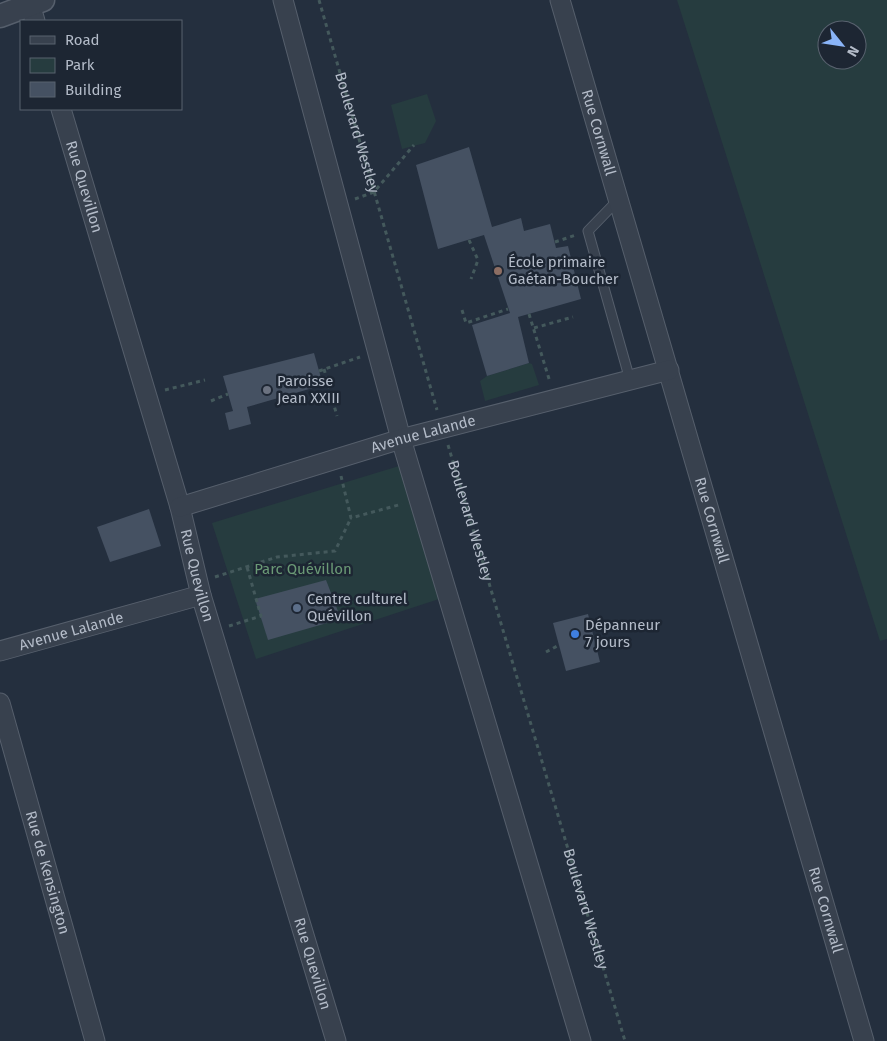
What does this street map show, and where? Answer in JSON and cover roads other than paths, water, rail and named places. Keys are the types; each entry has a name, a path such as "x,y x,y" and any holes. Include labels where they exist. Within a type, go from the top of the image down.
{"street":[{"path":"283,0 401,439 582,1041"},
{"name":"Rue Cornwall","path":"560,0 864,1041"},
{"path":"0,16 34,7"},
{"name":"Rue Quevillon","path":"61,110 180,507 199,589 336,1041"},
{"name":"Avenue Lalande","path":"180,507 401,439 669,370"},
{"name":"Avenue Lalande","path":"0,650 199,589"},
{"name":"Rue de Kensington","path":"0,704 95,1041"}],"lane":[{"path":"619,199 588,231 630,380"}],"place":[{"name":"École primaire Gaétan-Boucher","path":"498,271"},
{"name":"Paroisse Jean XXIII","path":"267,390"},
{"name":"Centre culturel Quévillon","path":"297,608"},
{"name":"Dépanneur 7 jours","path":"575,634"}],"park label":[{"name":"Parc Quévillon","path":"303,569"}]}
